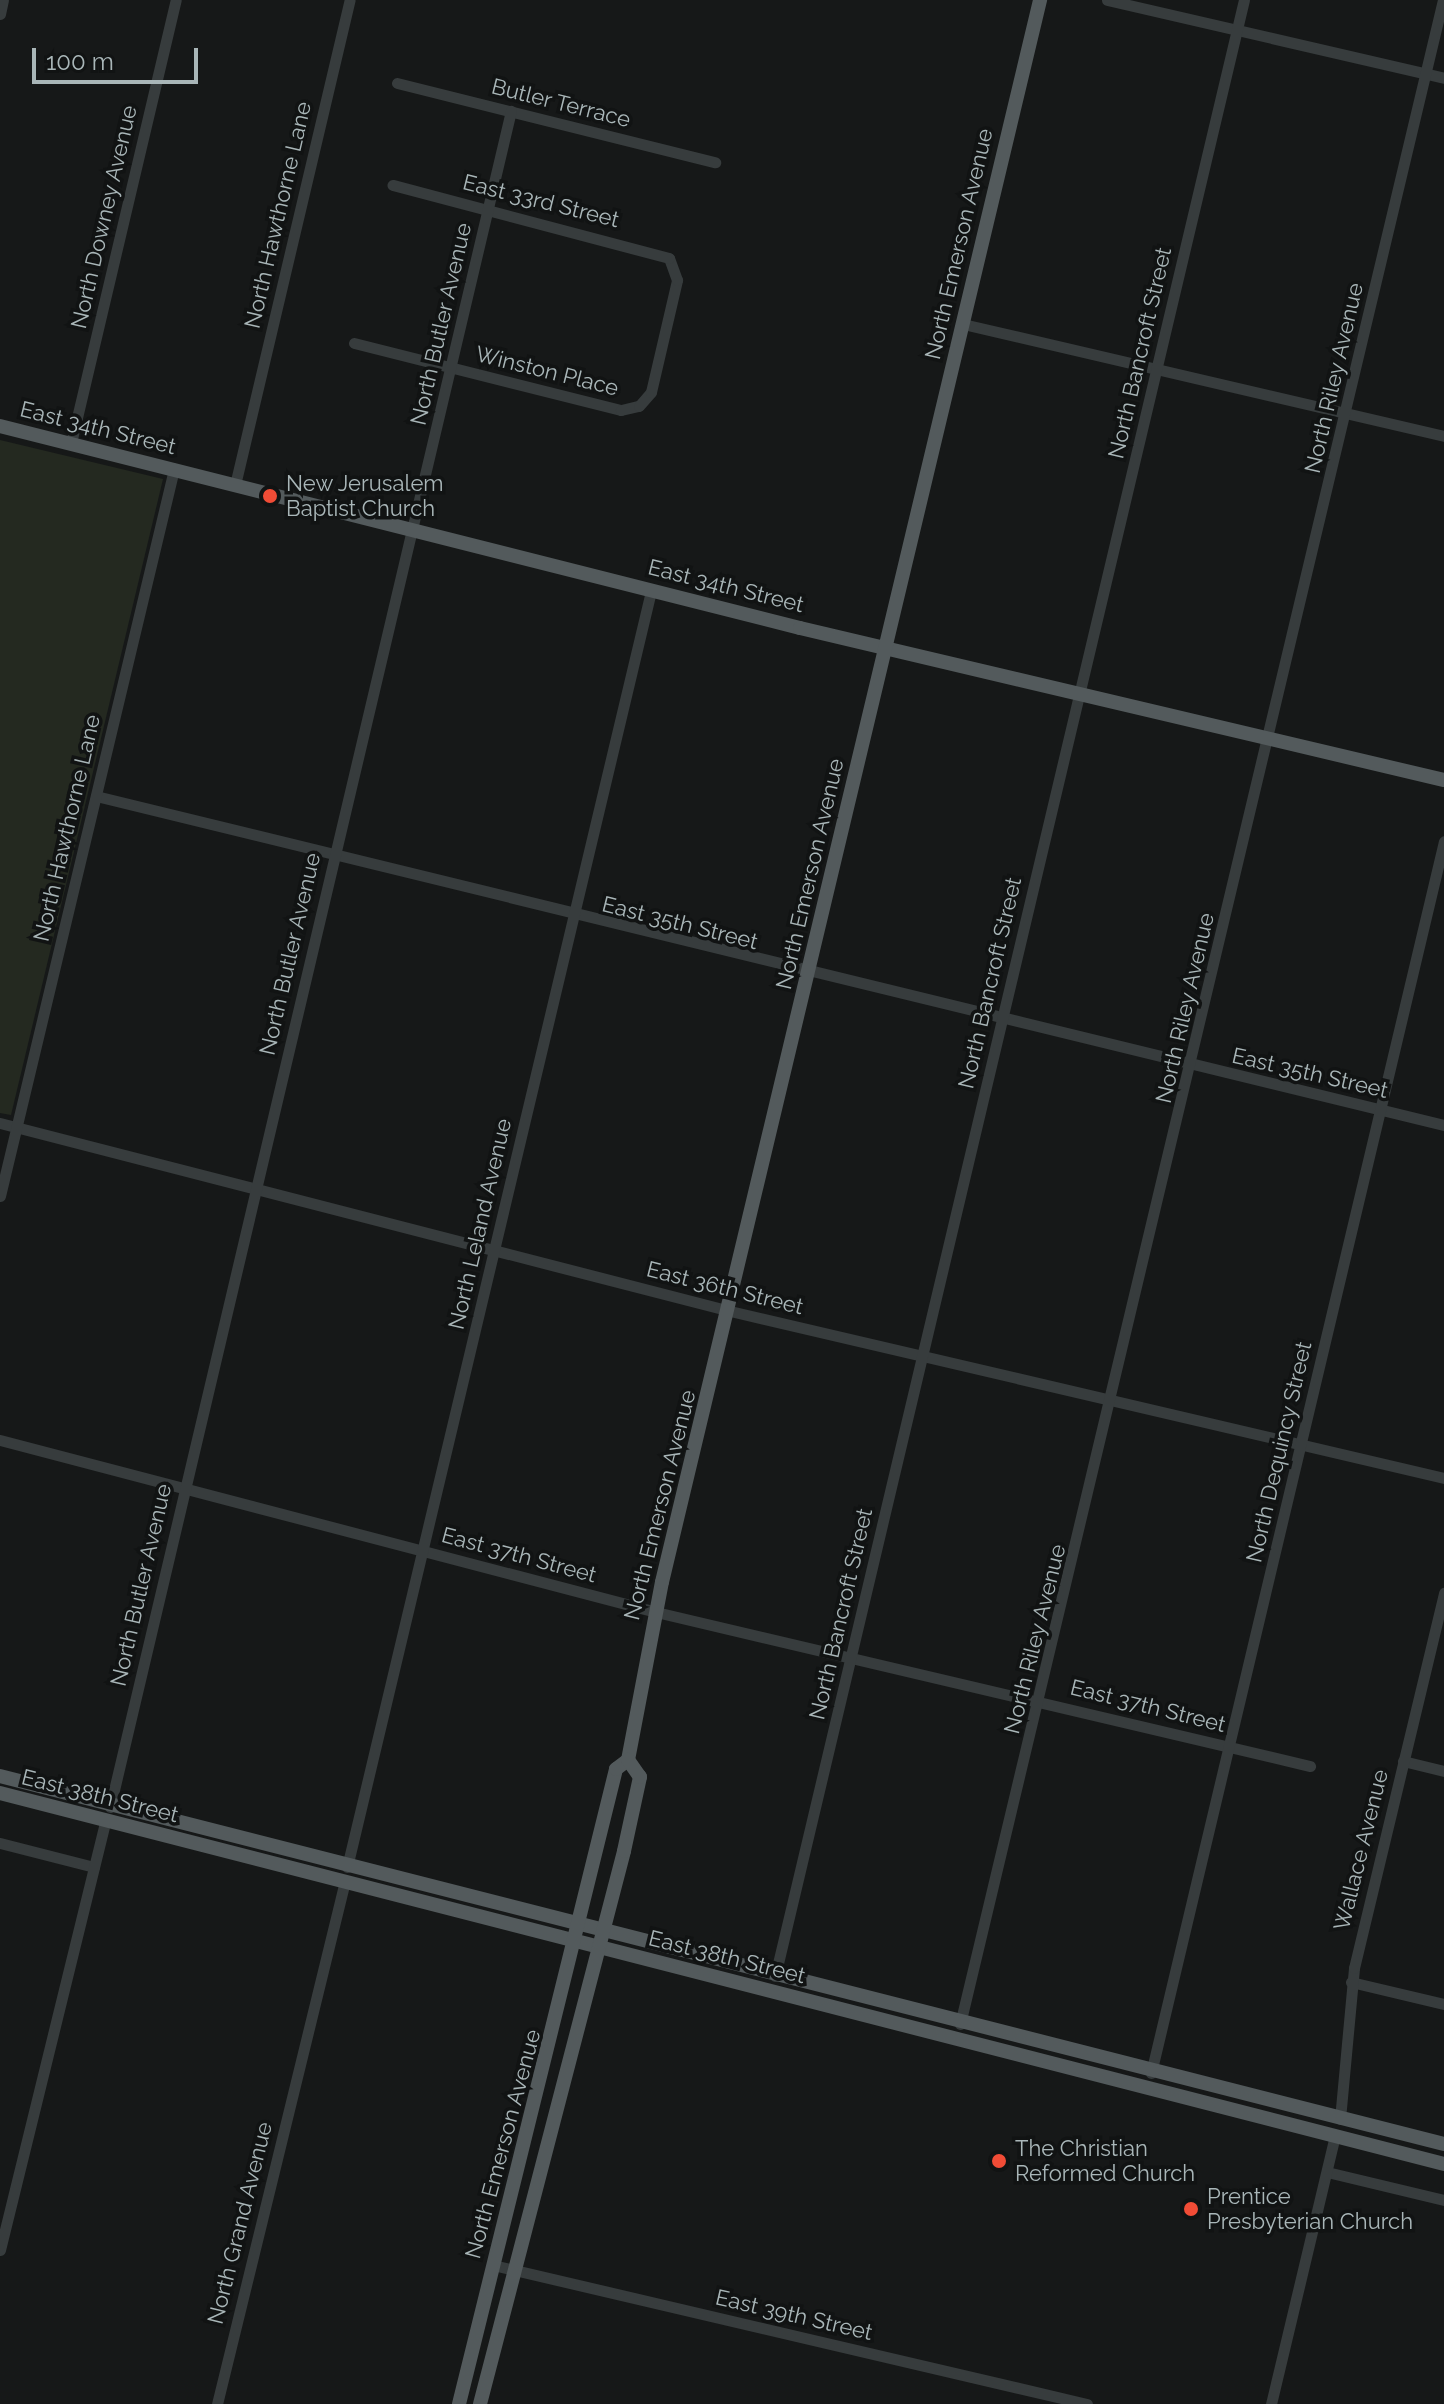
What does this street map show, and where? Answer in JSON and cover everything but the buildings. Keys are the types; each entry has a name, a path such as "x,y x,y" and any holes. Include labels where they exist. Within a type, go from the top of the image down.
{"main road":[{"name":"North Emerson Avenue","path":"459,2404 580,1934 616,1769 628,1760 656,1612 1040,0"},
{"name":"East 34th Street","path":"0,426 651,591 1444,780"},
{"name":"North Emerson Avenue","path":"480,2404 513,2270 605,1932 640,1777 628,1760"},
{"name":"East 38th Street","path":"0,1776 108,1813"},
{"name":"East 38th Street","path":"0,1793 108,1813 580,1934 605,1932 1151,2073 1444,2144"},
{"name":"East 38th Street","path":"580,1934 601,1949 1444,2164"}],"street":[{"path":"0,14 3,0"},
{"name":"North Downey Avenue","path":"71,443 176,0"},
{"name":"North Hawthorne Lane","path":"235,485 350,0"},
{"path":"1107,0 1444,78"},
{"name":"North Bancroft Street","path":"775,1976 1244,0"},
{"name":"North Riley Avenue","path":"960,2024 1041,1701 1443,0"},
{"name":"Butler Terrace","path":"397,83 715,162"},
{"name":"North Butler Avenue","path":"0,2250 108,1813 511,111"},
{"name":"East 33rd Street","path":"392,185 659,252 674,265 651,392 637,407"},
{"path":"963,324 1444,436"},
{"name":"Winston Place","path":"354,343 621,410 637,407"},
{"name":"North Hawthorne Lane","path":"0,1196 174,469"},
{"name":"North Leland Avenue","path":"302,2051 651,591"},
{"name":"East 35th Street","path":"96,796 809,975 1444,1125"},
{"name":"North Dequincy Street","path":"1151,2073 1444,841"},
{"name":"East 36th Street","path":"0,1123 730,1311 1444,1478"},
{"name":"East 37th Street","path":"0,1440 656,1612 852,1654 1310,1766"},
{"name":"Wallace Avenue","path":"1340,2119 1351,1982 1444,1593"},
{"path":"1403,1761 1444,1771"},
{"path":"0,1843 94,1867"},
{"path":"1351,1982 1444,2004"},
{"name":"North Grand Avenue","path":"217,2404 302,2051"},
{"path":"1271,2404 1335,2135"},
{"path":"1327,2172 1444,2200"},
{"name":"East 39th Street","path":"493,2265 1087,2404"}],"shaded area":[{"path":"0,440 163,479 11,1115 0,1113"}],"place":[{"name":"New Jerusalem Baptist Church","path":"270,496"},
{"name":"The Christian Reformed Church","path":"999,2161"},
{"name":"Prentice Presbyterian Church","path":"1191,2209"}]}
